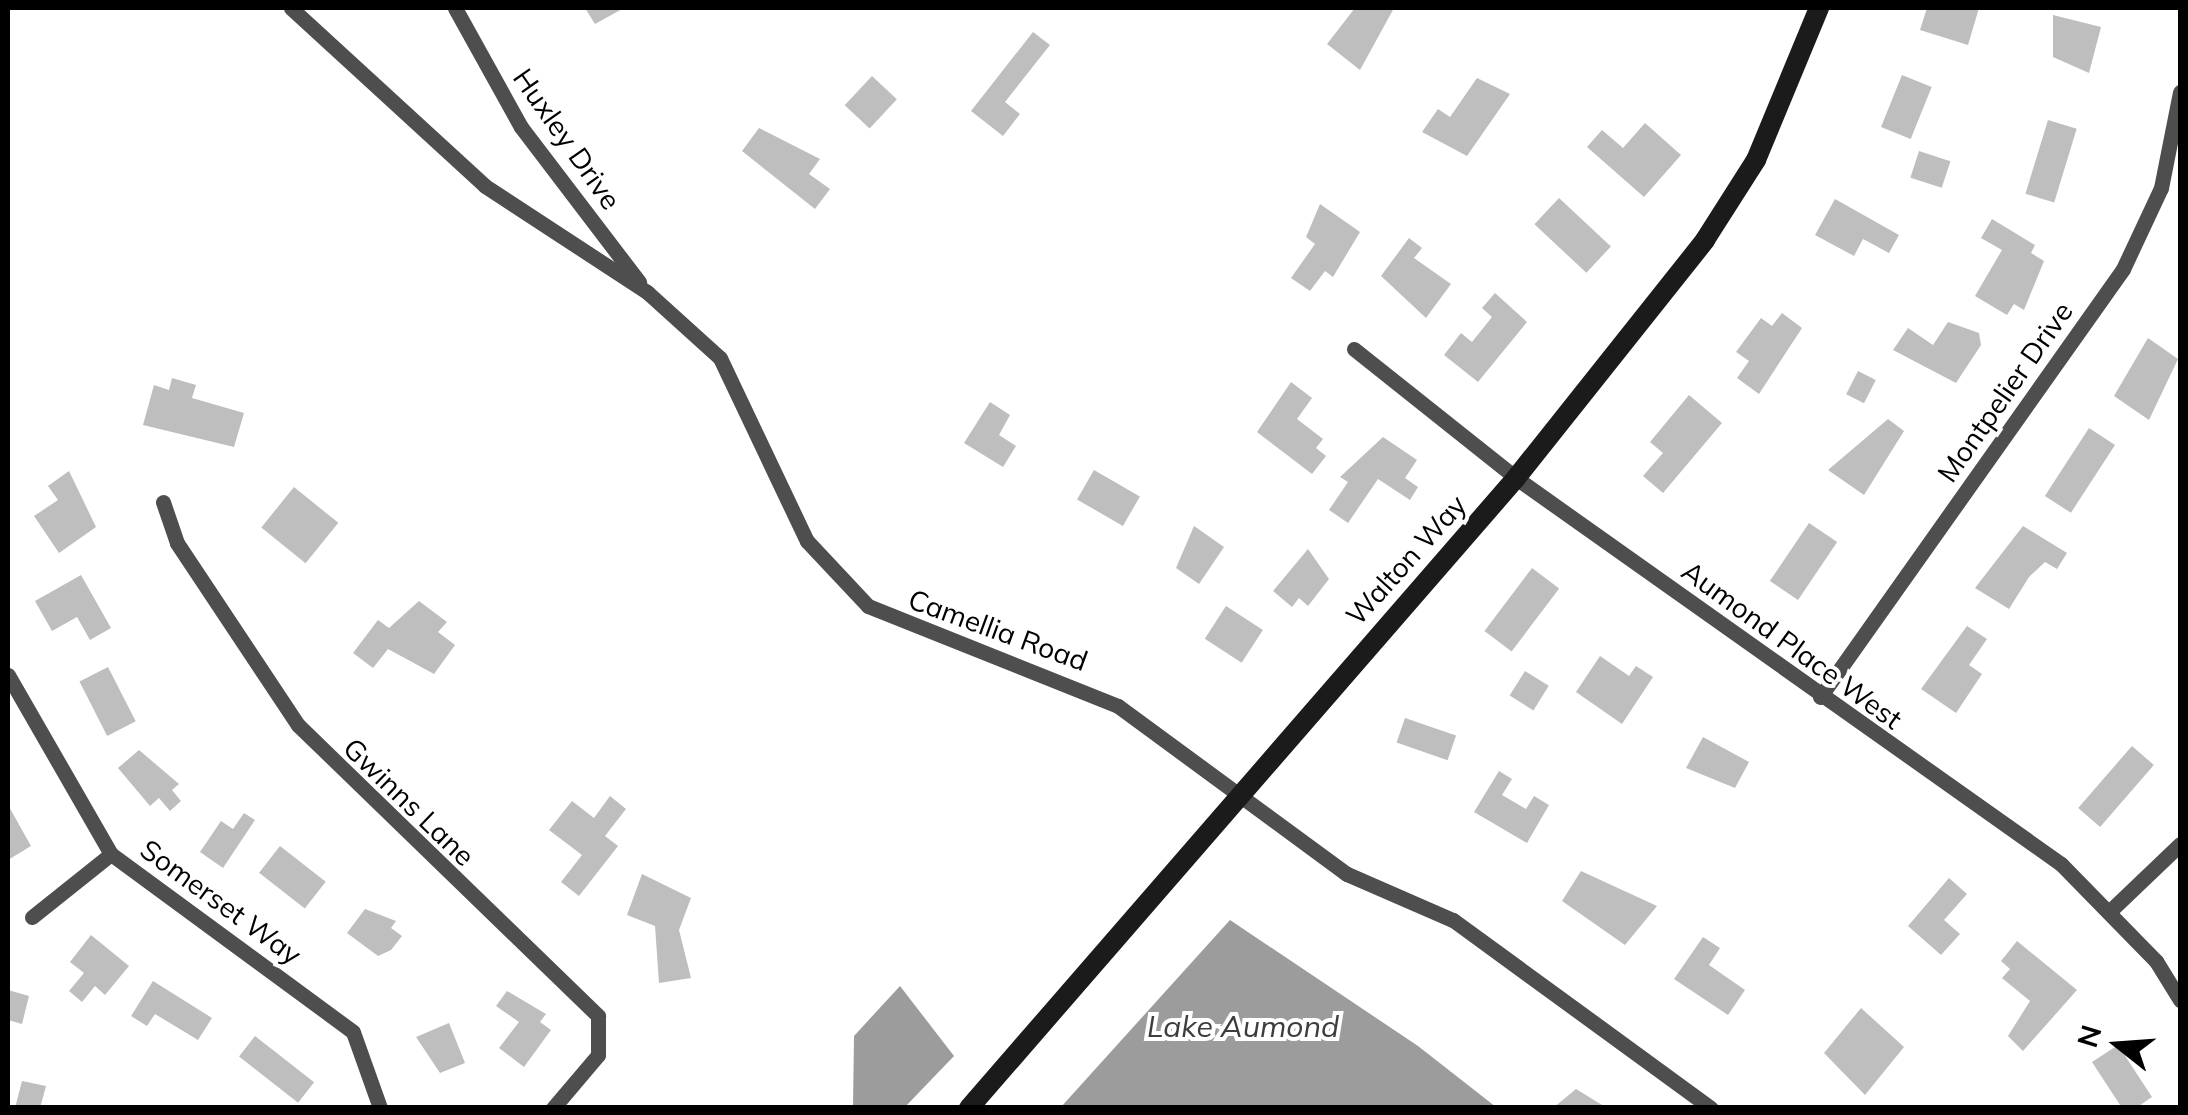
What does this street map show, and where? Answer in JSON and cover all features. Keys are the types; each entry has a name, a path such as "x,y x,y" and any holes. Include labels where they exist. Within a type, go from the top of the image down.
{"main road":[{"name":"Walton Way","path":"969,1108 1238,789 1516,478 1725,208 1756,160 1819,8"}],"street":[{"name":"Camellia Road","path":"291,8 485,186 647,292 720,358 807,541 868,606 921,634 1071,680 1238,789 1347,874 1452,920 1711,1108"},
{"name":"Huxley Drive","path":"455,8 521,127 647,292"},
{"name":"Montpelier Drive","path":"1820,697 2123,269 2162,188 2180,92"},
{"name":"Aumond Place West","path":"1354,350 1516,478 1820,697 2061,864 2110,911 2180,1000"},
{"name":"Gwinns Lane","path":"163,502 187,560 298,725 418,850 576,986 598,1016 598,1056 554,1108"},
{"name":"Somerset Way","path":"8,675 111,854 353,1032 380,1108"},
{"path":"2110,911 2180,844"},
{"path":"32,917 111,854"}],"water":[{"name":"Lake Aumond","path":"1230,920 1418,1046 1496,1107 1061,1107"},
{"path":"900,986 954,1056 905,1107 853,1107 854,1036"}],"building":[{"path":"585,8 624,8 595,24"},
{"path":"1355,8 1394,8 1360,70 1327,44"},
{"path":"1927,8 1979,8 1968,45 1920,30"},
{"path":"2053,15 2101,27 2089,73 2053,57"},
{"path":"1033,32 1050,45 1005,102 1020,114 1003,136 971,111"},
{"path":"1902,75 1932,87 1911,139 1881,127"},
{"path":"872,76 897,99 870,128 845,105"},
{"path":"1477,78 1510,94 1467,156 1422,132 1438,109 1450,117"},
{"path":"2048,120 2077,129 2054,202 2025,194"},
{"path":"1645,123 1681,155 1644,197 1587,147 1602,130 1623,148"},
{"path":"759,128 820,159 809,174 830,189 815,209 742,151"},
{"path":"1919,151 1950,161 1942,188 1910,178"},
{"path":"1559,198 1611,246 1586,273 1534,224"},
{"path":"1835,199 1899,235 1889,253 1863,239 1854,256 1815,235"},
{"path":"1320,204 1360,232 1333,277 1325,271 1310,291 1291,278 1315,244 1306,237"},
{"path":"1992,219 2035,245 2031,253 2044,261 2024,310 2014,304 2007,315 1975,296 2002,250 1981,238"},
{"path":"1409,238 1422,248 1414,258 1451,284 1426,318 1381,276"},
{"path":"1495,293 1527,322 1478,382 1444,355 1461,333 1472,342 1492,317 1482,308"},
{"path":"1782,313 1802,328 1759,394 1737,378 1749,361 1736,352 1761,318 1772,326"},
{"path":"1948,322 1979,333 1981,345 1956,383 1893,350 1908,328 1933,345"},
{"path":"2148,338 2178,359 2149,420 2114,396"},
{"path":"1858,371 1876,380 1864,403 1846,394"},
{"path":"172,378 196,385 192,398 244,413 234,447 143,425 154,385 169,390"},
{"path":"1291,382 1312,398 1297,419 1323,439 1316,448 1326,456 1312,474 1257,432"},
{"path":"1689,395 1722,423 1663,493 1643,476 1663,453 1650,442"},
{"path":"990,402 1010,415 999,435 1016,446 1003,467 964,443"},
{"path":"1888,419 1904,431 1864,495 1828,470"},
{"path":"2089,428 2115,445 2071,513 2045,496"},
{"path":"1383,437 1417,460 1405,478 1418,487 1410,500 1378,479 1348,523 1329,510 1348,482 1340,477"},
{"path":"1094,470 1140,497 1123,526 1077,499"},
{"path":"69,471 96,527 59,553 34,516 58,500 48,486"},
{"path":"294,487 338,523 306,563 261,527"},
{"path":"1809,523 1837,542 1798,600 1770,581"},
{"path":"1194,526 1224,547 1199,584 1176,568"},
{"path":"2023,526 2067,553 2057,569 2045,562 2029,577 2009,609 1975,588"},
{"path":"1308,549 1329,579 1308,606 1299,598 1292,607 1273,591"},
{"path":"1532,568 1559,588 1512,652 1484,631"},
{"path":"81,575 111,628 90,640 77,617 52,631 35,601"},
{"path":"419,601 447,622 438,632 455,645 434,674 388,649 373,668 353,653 378,620 389,628"},
{"path":"1226,606 1263,630 1242,663 1205,639"},
{"path":"1967,626 1987,639 1969,665 1982,674 1956,713 1921,689"},
{"path":"1600,656 1629,676 1636,666 1653,677 1622,724 1576,692"},
{"path":"108,667 136,721 107,736 79,682"},
{"path":"1525,671 1549,686 1533,710 1510,696"},
{"path":"1405,718 1456,736 1448,760 1397,743"},
{"path":"1703,737 1749,762 1735,788 1686,768"},
{"path":"2132,746 2154,765 2100,827 2078,808"},
{"path":"139,750 179,784 172,790 181,801 170,811 159,798 150,806 118,768"},
{"path":"1499,771 1512,779 1502,795 1526,809 1534,796 1549,805 1527,843 1474,812"},
{"path":"610,796 626,809 605,836 618,846 579,896 561,882 582,855 549,830 572,801 594,818"},
{"path":"8,805 31,846 8,860"},
{"path":"244,813 255,820 223,868 200,852 221,821 233,829"},
{"path":"280,846 326,882 305,909 259,873"},
{"path":"1581,871 1657,906 1625,945 1562,901"},
{"path":"642,874 691,898 679,930 691,978 659,983 655,926 627,915"},
{"path":"1949,878 1967,894 1944,920 1960,934 1941,955 1908,926"},
{"path":"365,909 396,921 391,928 402,936 391,950 378,956 347,933"},
{"path":"91,935 129,966 105,995 95,986 82,1002 69,991 84,973 70,962"},
{"path":"1703,937 1720,948 1709,965 1745,990 1728,1015 1674,979"},
{"path":"2017,941 2077,990 2023,1051 2008,1036 2030,1001 2002,978 2010,969 2001,961"},
{"path":"153,981 212,1018 198,1040 155,1014 147,1026 131,1016"},
{"path":"8,990 29,996 22,1024 8,1020"},
{"path":"507,991 546,1014 540,1022 551,1030 524,1067 499,1048 519,1022 496,1006"},
{"path":"1861,1008 1904,1047 1865,1095 1824,1053"},
{"path":"449,1023 465,1063 440,1073 416,1037"},
{"path":"255,1036 314,1082 298,1103 239,1056"},
{"path":"2118,1045 2152,1097 2136,1108 2122,1108 2092,1062"},
{"path":"22,1081 46,1086 40,1108 15,1108"},
{"path":"1576,1089 1607,1108 1553,1108"}]}
